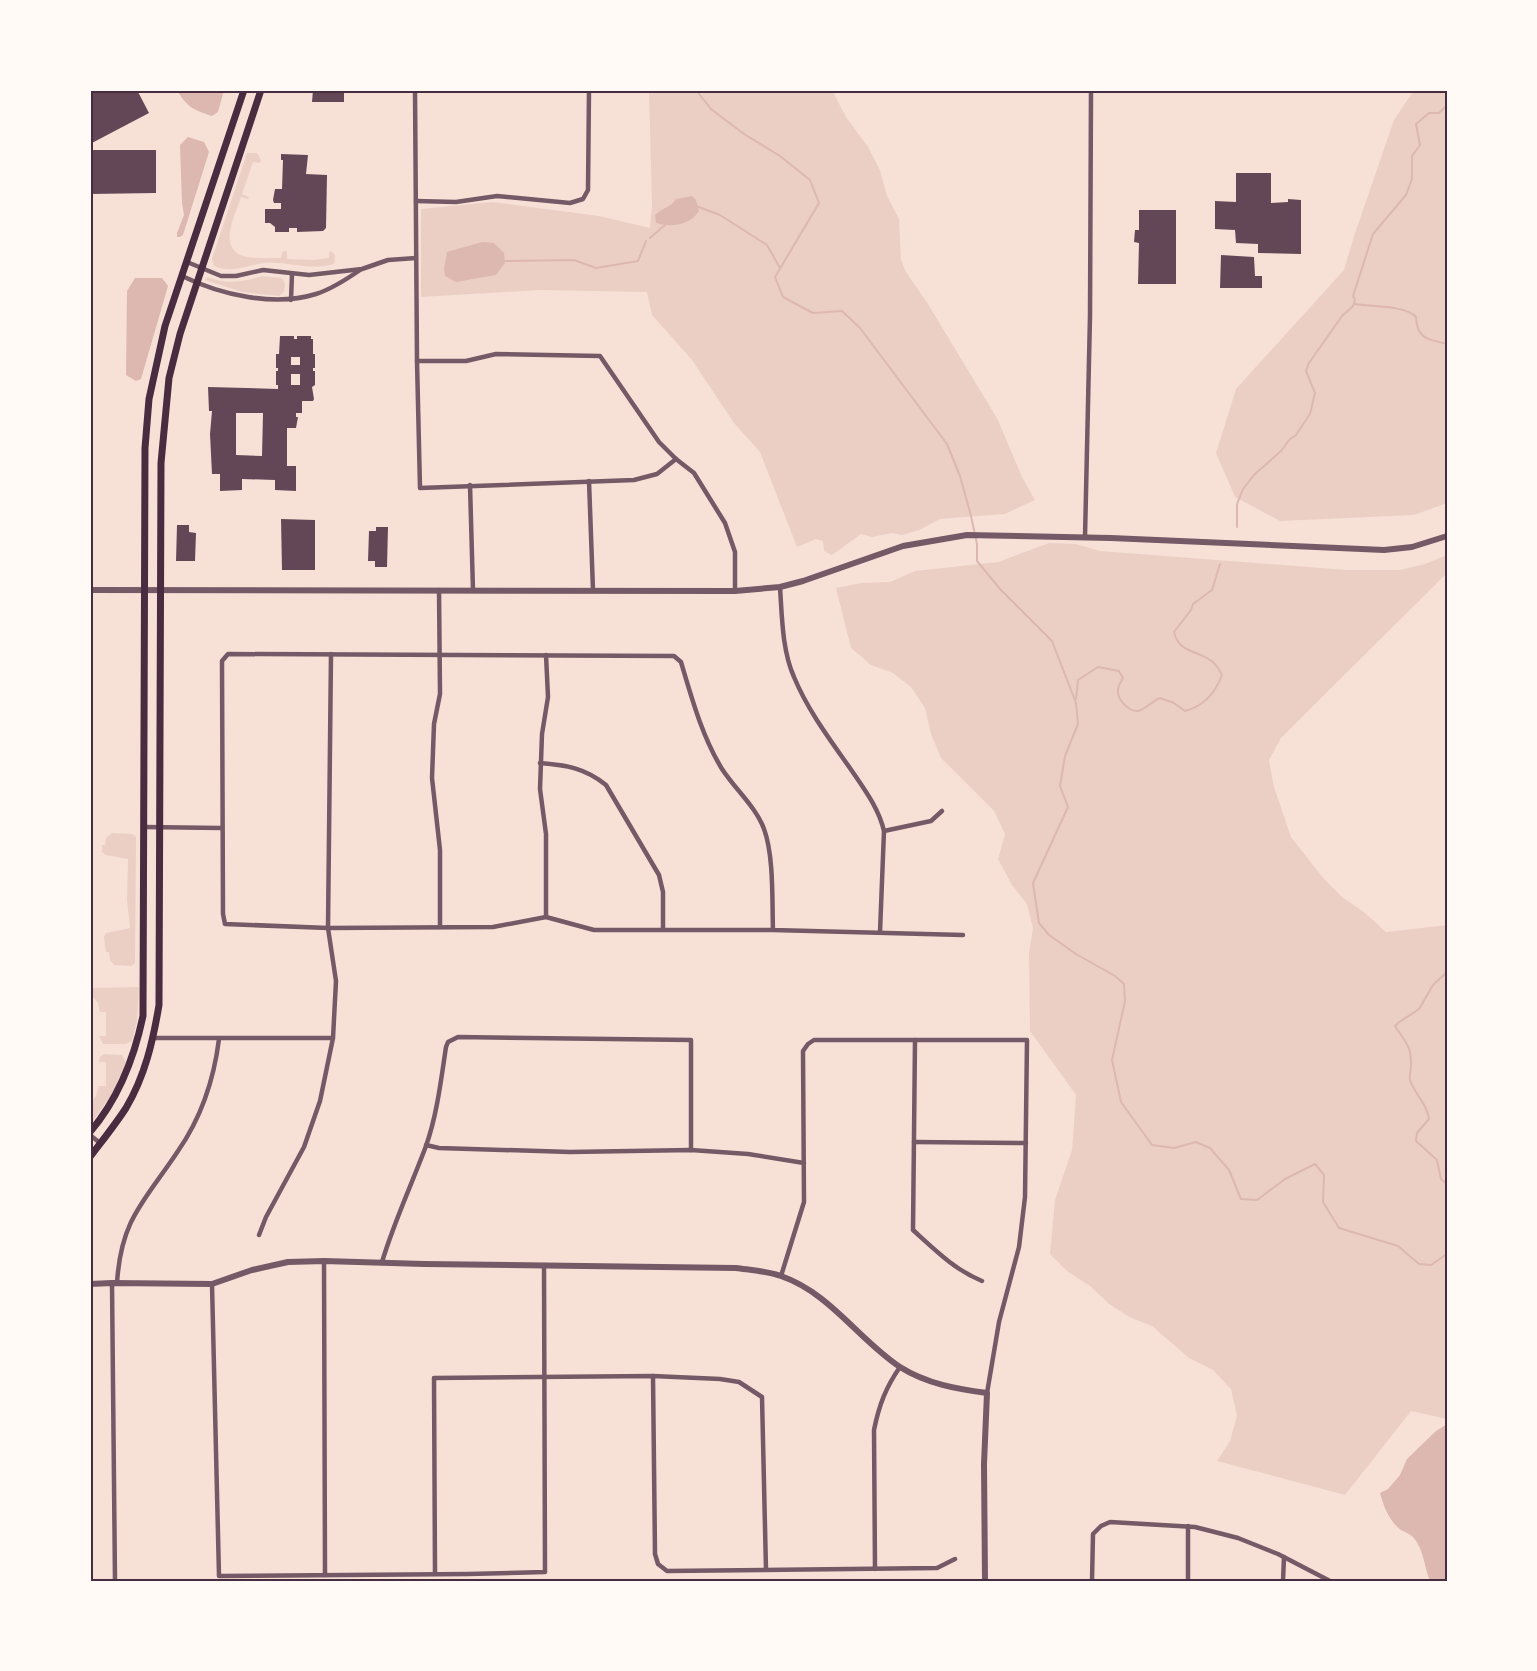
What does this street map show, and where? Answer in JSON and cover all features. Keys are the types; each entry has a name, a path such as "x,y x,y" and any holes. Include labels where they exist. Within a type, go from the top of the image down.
{"main road":[{"path":"90,1133 113,1101 127,1074 138,1041 142,1016 145,448 149,399 165,326 244,90"},
{"path":"90,1157 127,1107 137,1087 153,1038 159,1005 161,463 169,378 196,283 261,90"}],"street":[{"path":"415,90 420,488 634,480 657,474 676,459"},
{"path":"416,201 456,202 497,196 570,203 583,199 588,190 589,90"},
{"path":"1085,537 1090,316 1091,90"},
{"path":"187,262 221,276 236,276 263,270 309,275 362,269 388,260 416,258"},
{"path":"182,276 196,283 243,296 291,300 318,294 362,269"},
{"path":"291,300 292,274"},
{"path":"417,361 466,361 496,354 600,356 659,442 693,473 725,523 735,552 735,591"},
{"path":"589,481 593,590"},
{"path":"470,485 473,590"},
{"path":"90,590 735,591 780,587 803,582 903,546 967,535 1085,537 1384,550 1412,547 1447,536"},
{"path":"780,587 786,646 794,676 820,725 881,819 884,831 880,932"},
{"path":"439,590 440,694 434,724 432,778 440,850 440,927"},
{"path":"773,930 769,848 764,827 722,769 710,747 695,712 681,662 674,656 228,654 222,660 221,828 225,924 328,928 493,927 546,917 594,930 773,930 963,935"},
{"path":"260,1235 304,1147 320,1101 333,1038 336,981 328,928 331,654"},
{"path":"546,655 548,697 540,763 540,798 546,834 546,917"},
{"path":"540,763 577,768 593,775 606,785 659,875 663,892 663,929"},
{"path":"884,831 931,820 942,811"},
{"path":"144,827 221,828"},
{"path":"382,1263 402,1204 426,1145 448,1042 458,1037 691,1040 690,1150"},
{"path":"153,1038 333,1038"},
{"path":"115,1581 115,1283 118,1263 127,1228 138,1207 179,1150 207,1095 216,1062 219,1039"},
{"path":"781,1276 804,1202 803,1051 808,1044 814,1040 1027,1040 1025,1197 1019,1247 999,1322 987,1393 984,1464 985,1581"},
{"path":"915,1040 913,1230 949,1263 982,1281"},
{"path":"90,1133 100,1143"},
{"path":"914,1142 1026,1143"},
{"path":"426,1145 440,1148 570,1152 690,1150 804,1163"},
{"path":"90,1284 212,1284 252,1270 288,1262 324,1261 736,1268 781,1276 812,1292 841,1314 900,1367 919,1377 948,1388 987,1393"},
{"path":"324,1261 325,1575"},
{"path":"212,1284 219,1576 545,1572 544,1265"},
{"path":"875,1569 874,1430 878,1408 887,1384 900,1367"},
{"path":"435,1573 434,1378 544,1376 720,1378 740,1382 762,1397 766,1570"},
{"path":"653,1376 655,1554 658,1564 667,1571 937,1568 955,1559"},
{"path":"1092,1581 1093,1534 1101,1526 1110,1522 1188,1526 1238,1538 1284,1557 1330,1581"},
{"path":"1188,1526 1188,1581"},
{"path":"1283,1581 1284,1557"},
{"path":"468,1574 468,1581"}],"shaded area":[{"path":"177,90 224,90 218,112 212,116 191,107"},
{"path":"649,90 832,90 846,117 868,147 880,170 887,196 899,219 901,260 906,272 998,420 1022,477 1035,500 1005,514 940,519 919,530 902,535 892,533 872,537 861,534 832,555 824,551 823,541 816,539 797,547 760,452 734,423 692,360 652,315 647,292 540,290 421,297 421,209 493,202 599,216 650,228 652,205"},
{"path":"1414,90 1447,90 1447,503 1414,515 1280,521 1235,497 1216,453 1236,389 1344,270 1394,120"},
{"path":"188,137 204,142 209,152 183,235 177,237 184,215 180,145"},
{"path":"247,153 257,153 261,160 260,163 253,162 242,194 249,197 248,199 241,197 230,230 231,245 235,252 247,257 281,258 282,252 287,251 287,259 314,260 329,258 331,251 335,255 334,264 316,267 265,263 234,269 214,266 212,259"},
{"path":"692,196 696,200 699,211 691,219 674,225 656,223 655,215 676,199"},
{"path":"482,242 494,243 504,253 505,263 496,275 456,282 445,276 447,252"},
{"path":"262,276 282,278 285,284 284,292 279,296 242,292 205,280 208,277 235,282"},
{"path":"135,278 162,278 168,286 141,379 136,381 126,375 127,291"},
{"path":"1049,543 1076,544 1100,551 1347,570 1400,570 1425,564 1447,555 1447,573 1281,738 1269,760 1274,787 1291,837 1324,879 1342,897 1364,912 1386,932 1447,925 1447,1419 1411,1411 1345,1495 1217,1461 1230,1441 1237,1416 1231,1389 1213,1370 1189,1358 1152,1326 1129,1317 1108,1303 1090,1286 1068,1272 1050,1254 1055,1200 1072,1150 1076,1095 1030,1031 1029,953 1033,928 1027,904 1012,885 998,859 1005,834 994,811 941,758 931,734 925,708 911,687 893,673 871,665 851,648 836,588 861,583 890,582 915,571 998,562"},
{"path":"112,833 132,834 136,837 135,963 131,966 114,965 110,960 109,952 106,952 104,937 106,933 130,928 127,900 128,859 106,855 102,852 102,845 105,845 106,838"},
{"path":"139,987 137,1021 132,1041 126,1044 103,1044 99,1036 106,1036 106,1012 100,1012 98,1003 90,993 90,988"},
{"path":"104,1054 122,1055 126,1063 111,1095 90,1125 90,1104 99,1086 106,1086 106,1062 99,1062 100,1057"},
{"path":"1447,1424 1447,1581 1430,1581 1417,1542 1393,1522 1380,1493 1388,1489 1400,1475 1407,1459 1436,1431"}],"building":[{"path":"90,90 137,90 149,113 90,144"},
{"path":"313,90 344,90 344,102 312,102"},
{"path":"90,150 156,150 156,193 90,194"},
{"path":"281,154 308,155 306,174 327,175 326,228 323,231 297,232 297,228 289,228 289,232 275,232 275,227 270,223 265,223 265,209 281,209 281,203 274,203 273,200 275,189 282,189 283,160 281,160"},
{"path":"1236,173 1271,173 1271,203 1288,202 1288,199 1301,200 1301,254 1258,253 1258,244 1236,243 1235,230 1215,229 1215,201 1236,202"},
{"path":"1139,210 1176,210 1176,284 1138,284 1139,243 1134,242 1135,230 1139,230"},
{"path":"1221,255 1254,257 1255,276 1262,276 1262,288 1220,288"},
{"path":"280,336 294,336 294,339 297,339 297,336 311,336 313,339 314,399 313,401 302,401 302,413 296,413 298,417 296,428 287,428 287,466 296,466 296,491 275,490 275,480 242,479 242,490 220,491 220,474 212,474 210,434 212,411 209,411 208,387 278,389 276,354 279,354","holes":["291,357 300,357 300,365 291,365","291,374 300,374 300,385 291,385","236,413 263,413 262,456 236,455"]},
{"path":"281,519 315,520 315,570 282,570"},
{"path":"177,525 189,525 189,532 196,533 195,561 176,561"},
{"path":"376,527 388,527 387,567 375,567 375,561 368,561 369,531 376,531"}],"waterway":[{"path":"696,90 711,109 744,134 780,156 810,180 819,203 775,277 783,297 813,313 842,311 860,328 947,444 960,476 971,516 977,544 977,561 1000,589 1052,641 1076,703 1078,724 1065,756 1060,786 1068,807 1033,883 1039,923 1049,935 1124,984 1125,1001 1112,1060 1121,1102 1152,1145 1174,1148 1196,1142 1210,1148 1229,1170 1241,1199 1257,1200 1285,1179 1315,1164 1324,1175 1323,1202 1339,1228 1398,1246 1419,1264 1431,1265 1447,1254"},
{"path":"1237,527 1237,504 1243,489 1254,475 1296,435 1310,414 1315,393 1306,371 1309,363 1342,316 1353,306 1355,300 1353,296 1373,234 1406,195 1412,179 1412,156 1420,145 1416,124 1429,113 1439,113 1447,105"},
{"path":"696,206 720,215 767,245 780,268"},
{"path":"650,238 666,224"},
{"path":"505,261 574,260 596,268 638,261 646,241"},
{"path":"1355,304 1396,308 1411,313 1416,317 1419,330 1425,337 1447,344"},
{"path":"1076,699 1078,680 1098,667 1119,671 1123,678 1118,688 1118,695 1131,710 1141,710 1160,698 1174,703 1185,711 1198,706 1208,698 1222,675 1212,661 1180,644 1174,632 1193,604 1212,590 1220,564"},
{"path":"1447,972 1433,985 1419,1009 1395,1026 1409,1049 1410,1080 1426,1108 1429,1119 1417,1133 1416,1141 1437,1160 1441,1179 1447,1184"}]}
